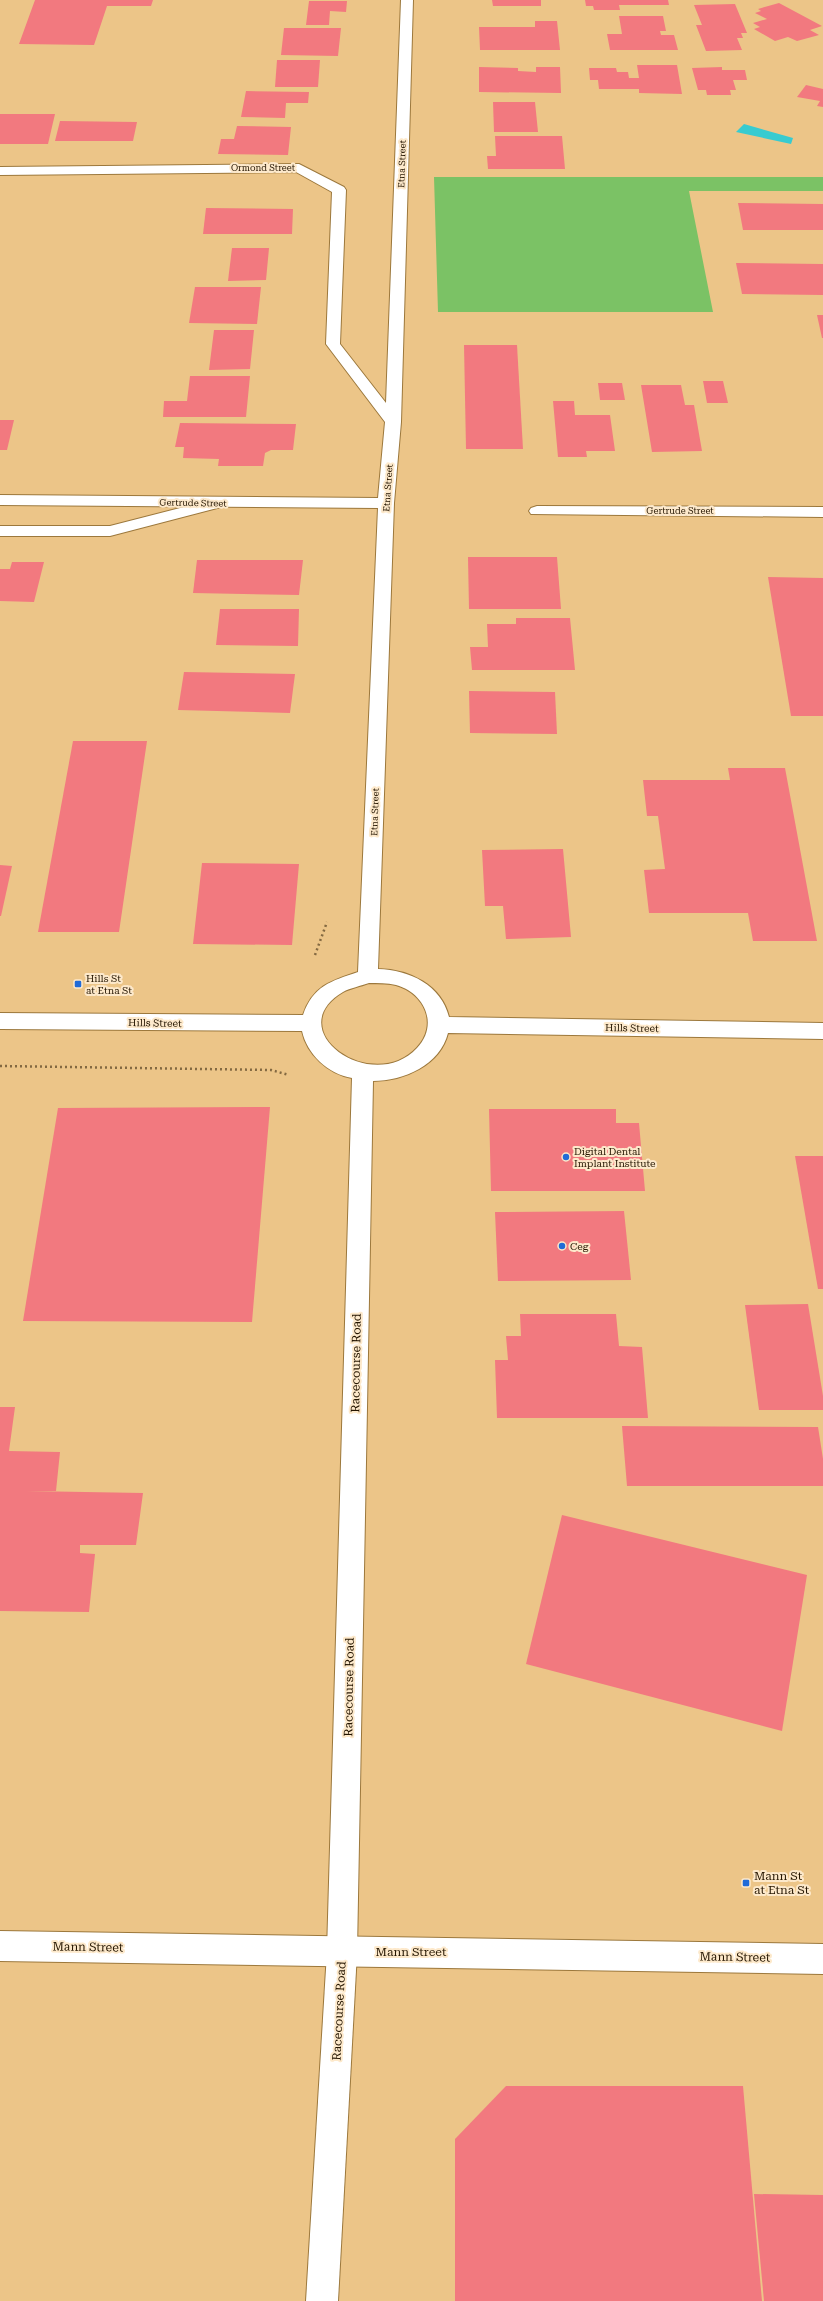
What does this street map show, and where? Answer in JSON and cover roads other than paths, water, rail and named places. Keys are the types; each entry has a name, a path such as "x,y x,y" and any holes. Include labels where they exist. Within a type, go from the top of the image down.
{"street":[{"name":"Etna Street","path":"368,976 386,503 393,422 407,0"},
{"name":"Ormond Street","path":"0,171 299,168 339,190 333,344 393,422"},
{"name":"Gertrude Street","path":"0,500 219,503 386,503"},
{"path":"0,531 110,531 219,503"},
{"name":"Gertrude Street","path":"537,511 823,512"},
{"path":"368,976 387,976 404,980 419,988 431,999 438,1012 441,1025 435,1041 424,1056 407,1067 386,1072 363,1072 346,1068 331,1060 319,1050 312,1037 310,1023 314,1010 322,997 328,992 350,979 368,976"},
{"name":"Hills Street","path":"0,1021 310,1023"},
{"name":"Hills Street","path":"441,1025 823,1030"},
{"name":"Racecourse Road","path":"322,2301 342,1952 363,1072"},
{"name":"Mann Street","path":"0,1946 823,1959"}],"water":[{"path":"744,124 793,138 791,144 736,132"}],"place":[{"name":"Hills St at Etna St","path":"78,984"},
{"name":"Digital Dental Implant Institute","path":"566,1157"},
{"name":"Ceg","path":"562,1246"},
{"name":"Mann St at Etna St","path":"746,1883"}]}
